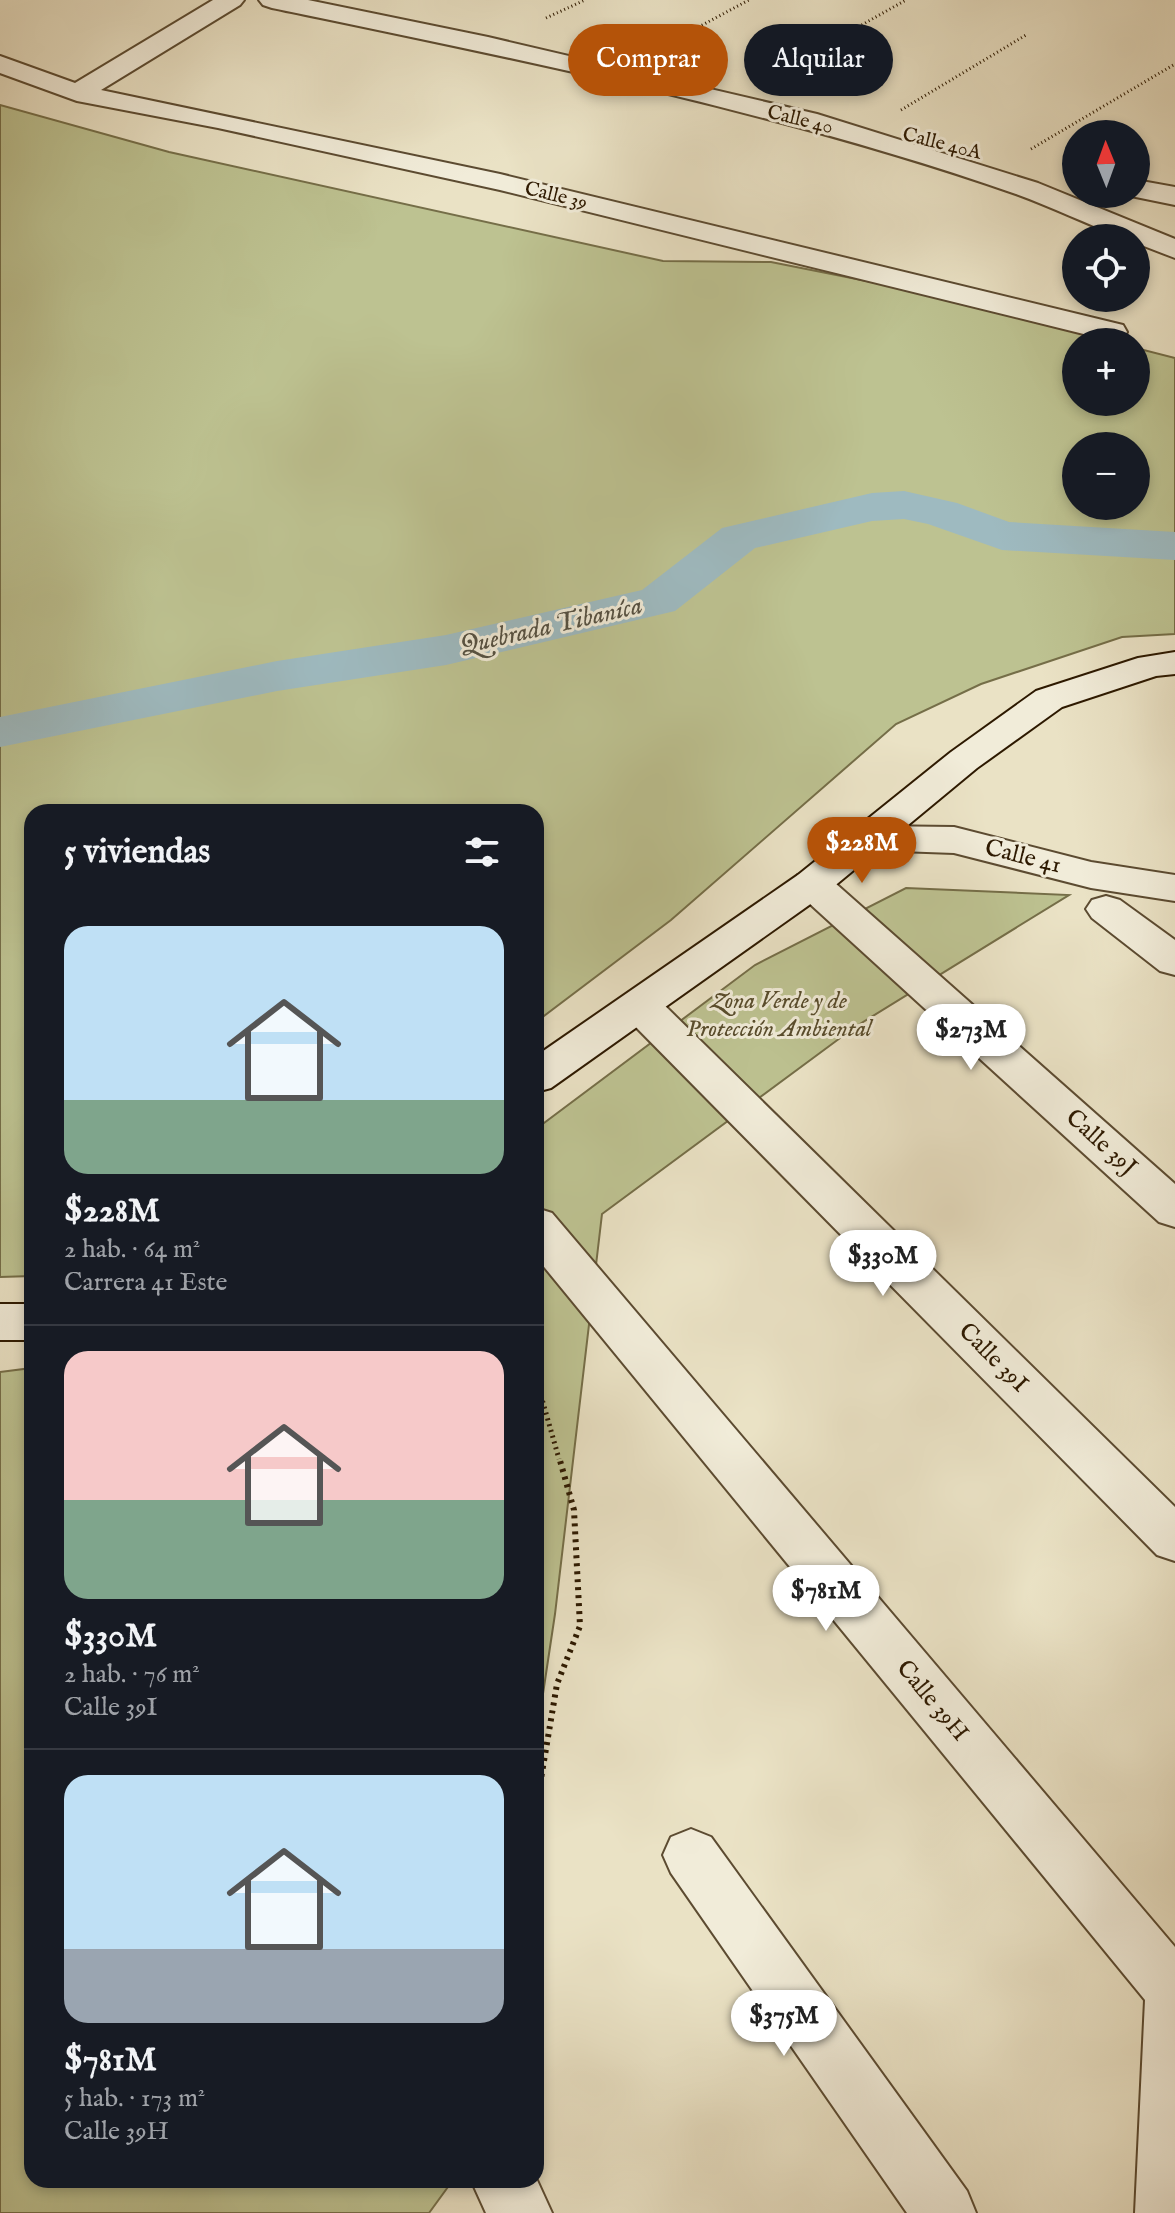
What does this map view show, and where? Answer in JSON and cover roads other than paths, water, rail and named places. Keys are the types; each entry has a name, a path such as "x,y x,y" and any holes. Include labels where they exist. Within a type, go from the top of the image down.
{"street":[{"path":"77,93 231,0"},
{"name":"Calle 40","path":"272,0 488,45 807,120 1028,189 1175,249"},
{"name":"Calle 39","path":"0,64 77,93 234,123 500,182 1096,328"},
{"name":"Calle 40A","path":"807,120 872,127 1057,172"},
{"path":"1150,192 1175,196"},
{"path":"544,1072 812,884 964,760 1049,699 1151,666 1175,663"},
{"name":"Calle 41","path":"871,838 954,840 1091,875 1175,888"},
{"name":"Calle 39J","path":"812,884 1175,1210"},
{"path":"1106,909 1175,961"},
{"name":"Calle 39I","path":"640,1006 1175,1540"},
{"name":"Calle 39H","path":"544,1235 1175,1992"},
{"path":"0,1322 24,1322"},
{"path":"691,1855 945,2213"},
{"path":"1166,2213 1175,1984"},
{"path":"507,2188 521,2213"}],"waterway":[{"name":"Quebrada Tibaníca","path":"0,732 277,676 446,650 658,601 739,538 872,507 904,505 941,513 1002,536 1175,546"}],"park label":[{"name":"Zona Verde y de Protección Ambiental","path":"779,1015"}]}
